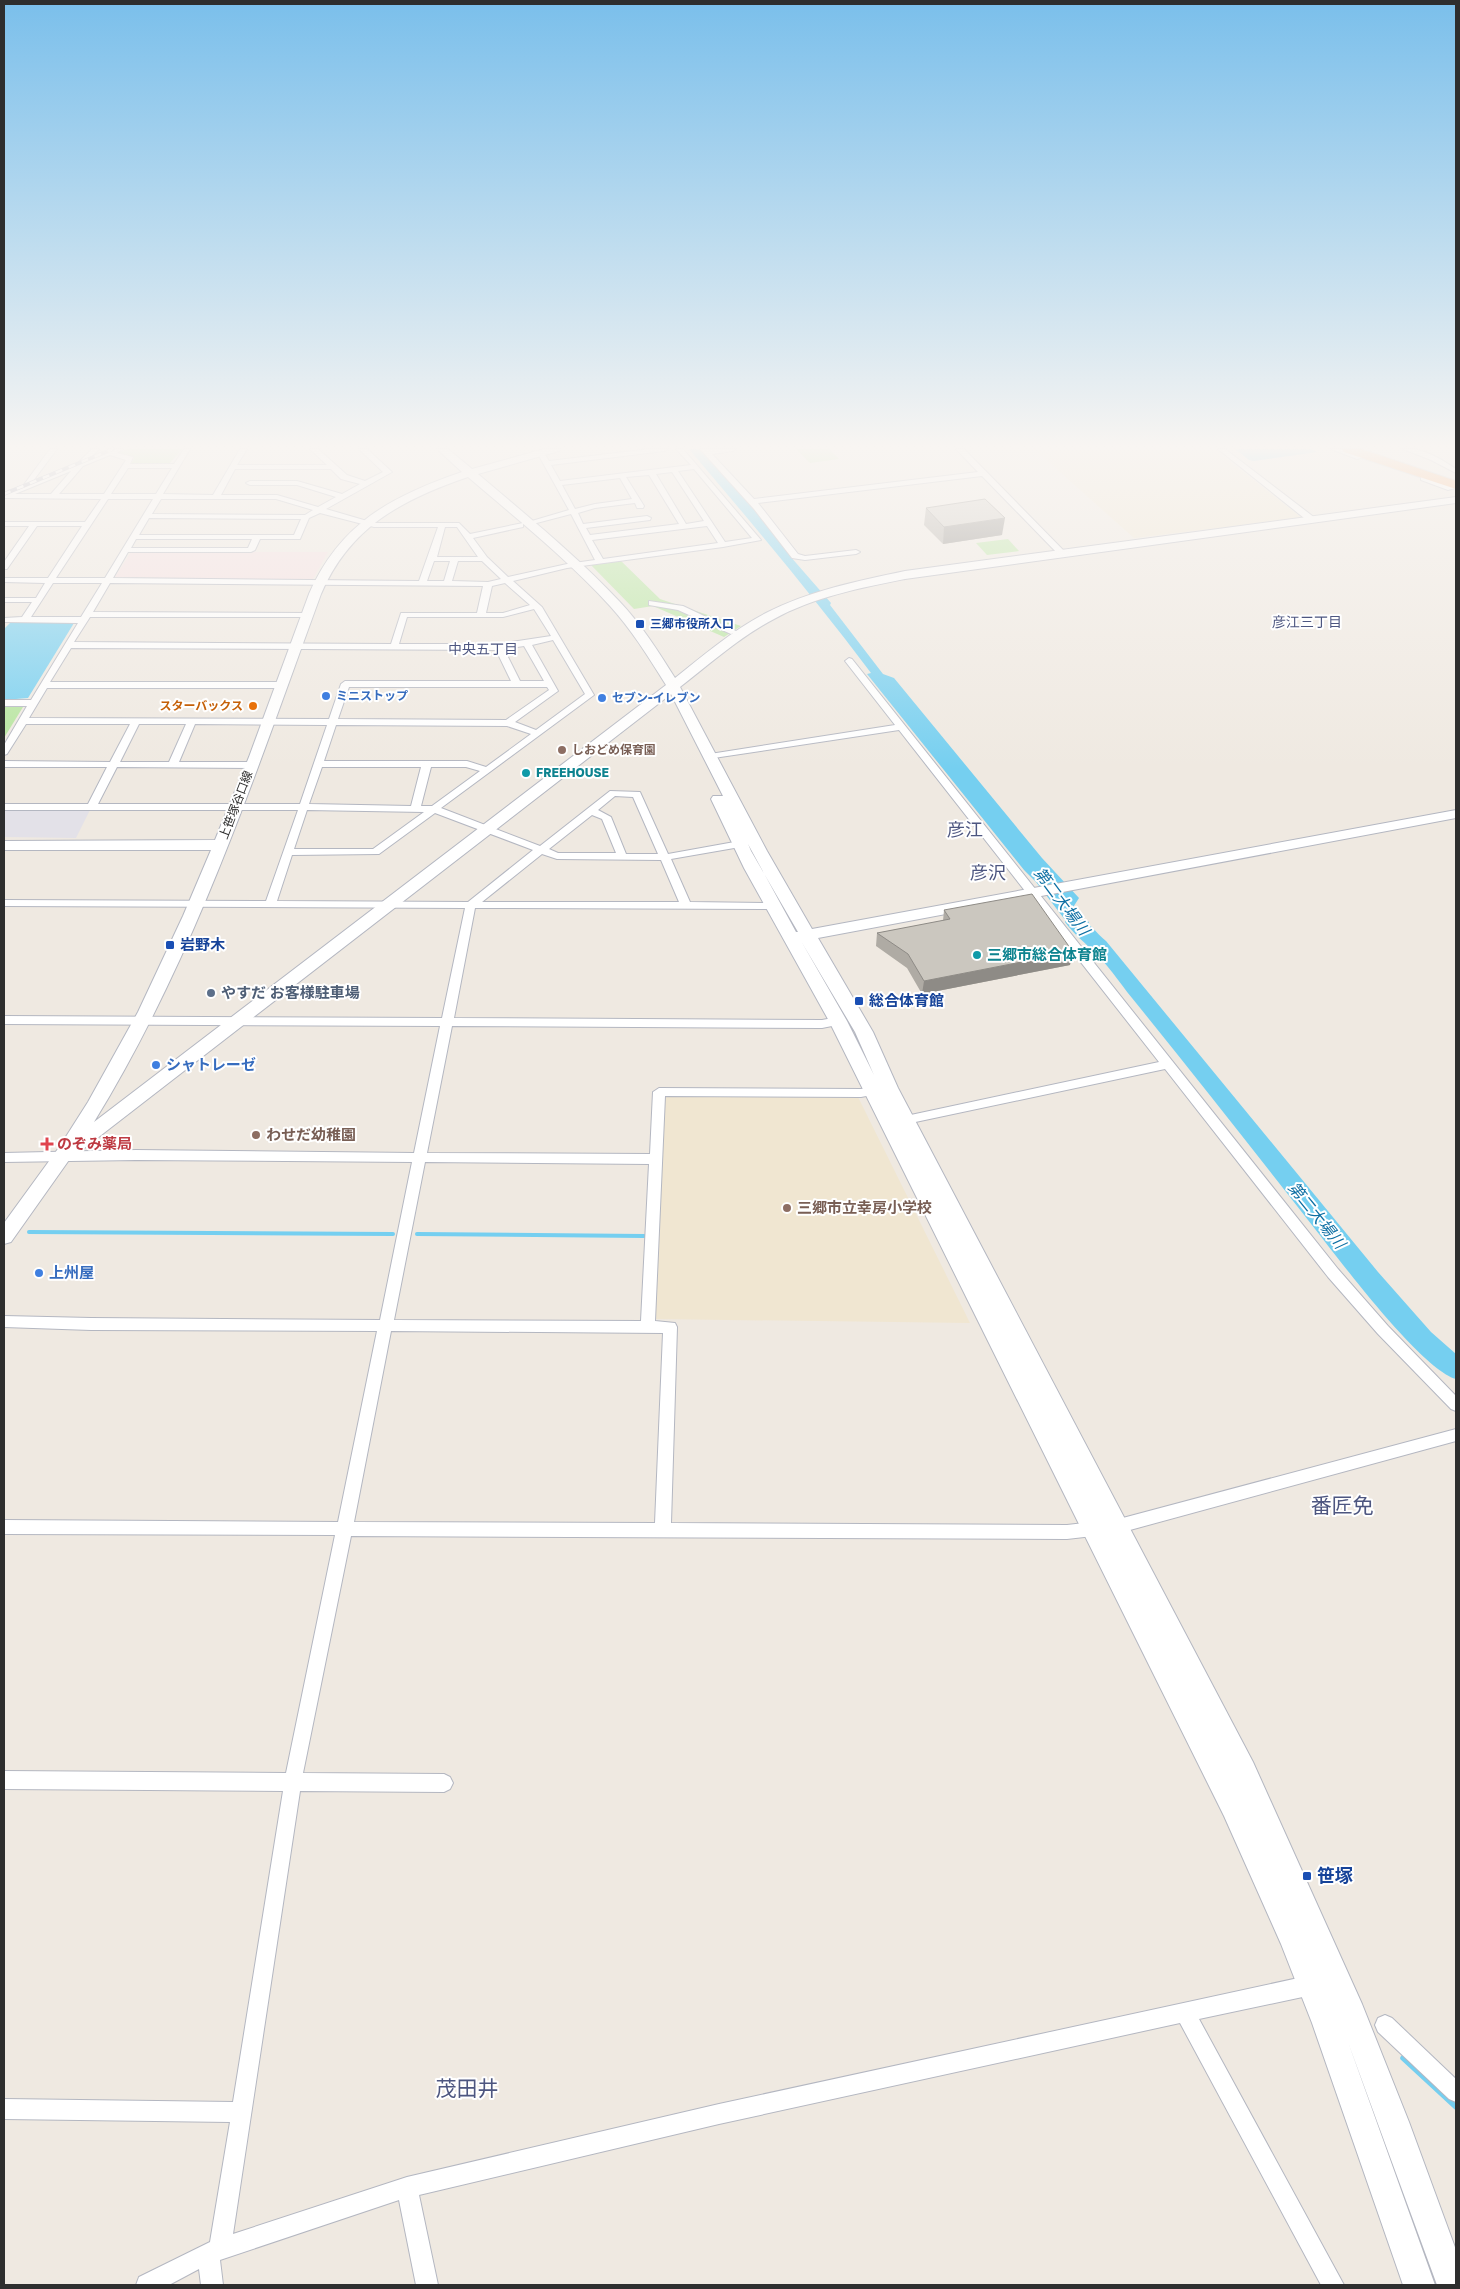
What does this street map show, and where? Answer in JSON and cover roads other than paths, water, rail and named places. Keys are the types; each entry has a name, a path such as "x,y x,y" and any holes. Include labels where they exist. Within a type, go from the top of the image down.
{"street":[{"path":"4,567 12,556"},
{"path":"25,620 67,556"},
{"path":"4,752 122,556"},
{"name":"上笹塚谷口線","path":"4,1237 97,1103 143,1020 220,845 269,722 281,685 320,584 334,556"},
{"path":"423,582 433,556"},
{"path":"288,852 375,852 590,695 536,606 482,556"},
{"path":"561,556 572,565 602,602 669,689 710,757 800,937 838,1021 1221,1781 1260,1862 1312,1985 1359,2112 1419,2285"},
{"path":"597,556 600,561"},
{"path":"4,580 488,584 572,565 640,556"},
{"path":"795,556 805,558 824,556"},
{"path":"62,1156 92,1135 236,1021 739,635 770,616 802,601 837,590 905,575 1049,556"},
{"path":"432,559 484,559"},
{"path":"447,583 454,560"},
{"path":"481,615 488,584"},
{"path":"4,600 38,600"},
{"path":"652,603 680,608 734,632"},
{"path":"394,647 404,615 502,616 536,606"},
{"path":"4,620 85,617 308,615"},
{"path":"68,645 498,647 556,638"},
{"path":"508,723 554,691 527,643"},
{"path":"498,647 517,684"},
{"path":"849,660 901,727 1037,892 1167,1064 1333,1273 1383,1330 1456,1405"},
{"path":"271,903 345,684 551,684"},
{"path":"44,685 281,685"},
{"path":"669,689 740,844 774,906 800,937 864,1032 906,1120 1119,1526 1244,1771 1314,1926 1452,2270"},
{"path":"4,703 33,703"},
{"path":"22,721 508,723 537,734"},
{"path":"91,808 136,721"},
{"path":"173,764 192,721"},
{"path":"710,757 901,727"},
{"path":"4,764 252,765"},
{"path":"318,764 467,764 486,770"},
{"path":"415,808 426,764"},
{"path":"212,2285 214,2250 242,2112 293,1782 472,904 613,793 637,794 686,904"},
{"path":"4,807 435,809 557,856 666,857 740,844"},
{"path":"591,811 606,817 622,856"},
{"path":"800,937 1456,814"},
{"path":"4,846 220,845"},
{"path":"4,903 686,904 774,906"},
{"path":"4,1020 822,1024 838,1021"},
{"path":"906,1120 1167,1064"},
{"path":"648,1326 660,1092 861,1093 873,1091"},
{"path":"4,1157 656,1159"},
{"path":"5,1324 670,1327 663,1530"},
{"path":"4,1527 346,1527 1067,1532 1119,1526 1456,1435"},
{"path":"4,1780 444,1783"},
{"path":"147,2285 214,2250 407,2187 719,2114 1312,1985"},
{"path":"1185,2013 1333,2285"},
{"path":"1385,2025 1456,2092"},
{"path":"4,2109 242,2112"},
{"path":"407,2187 427,2285"}],"water":[{"path":"778,556 790,556 831,603 830,605 883,674 894,678 1042,858 1079,898 1072,909 1083,922 1088,921 1089,923 1085,925 1098,941 1093,944 1079,938 1036,882 1024,870 867,674 871,673"},
{"path":"11,622 74,623 28,698 4,700 4,629"}],"waterway":[{"name":"第二大場川","path":"1075,922 1088,937 1099,945 1140,994 1369,1279 1422,1339 1456,1369"},
{"path":"29,1232 393,1234"},
{"path":"417,1234 644,1236"},
{"path":"1403,2058 1456,2107"}],"place":[{"name":"三郷市役所入口","path":"640,624"},
{"name":"ミニストップ","path":"326,696"},
{"name":"セブン-イレブン","path":"602,698"},
{"name":"スターバックス","path":"253,706"},
{"name":"しおどめ保育園","path":"562,750"},
{"name":"FREEHOUSE","path":"526,773"},
{"name":"岩野木","path":"170,945"},
{"name":"三郷市総合体育館","path":"977,955"},
{"name":"やすだ お客様駐車場","path":"211,993"},
{"name":"総合体育館","path":"859,1001"},
{"name":"シャトレーゼ","path":"156,1065"},
{"name":"わせだ幼稚園","path":"256,1135"},
{"name":"のぞみ薬局","path":"47,1144"},
{"name":"三郷市立幸房小学校","path":"787,1208"},
{"name":"上州屋","path":"39,1273"},
{"name":"笹塚","path":"1307,1876"}],"district":[{"name":"彦江三丁目","path":"1307,622"},
{"name":"中央五丁目","path":"483,649"},
{"name":"彦江","path":"965,830"},
{"name":"彦沢","path":"988,873"},
{"name":"番匠免","path":"1342,1506"},
{"name":"茂田井","path":"467,2089"}]}
